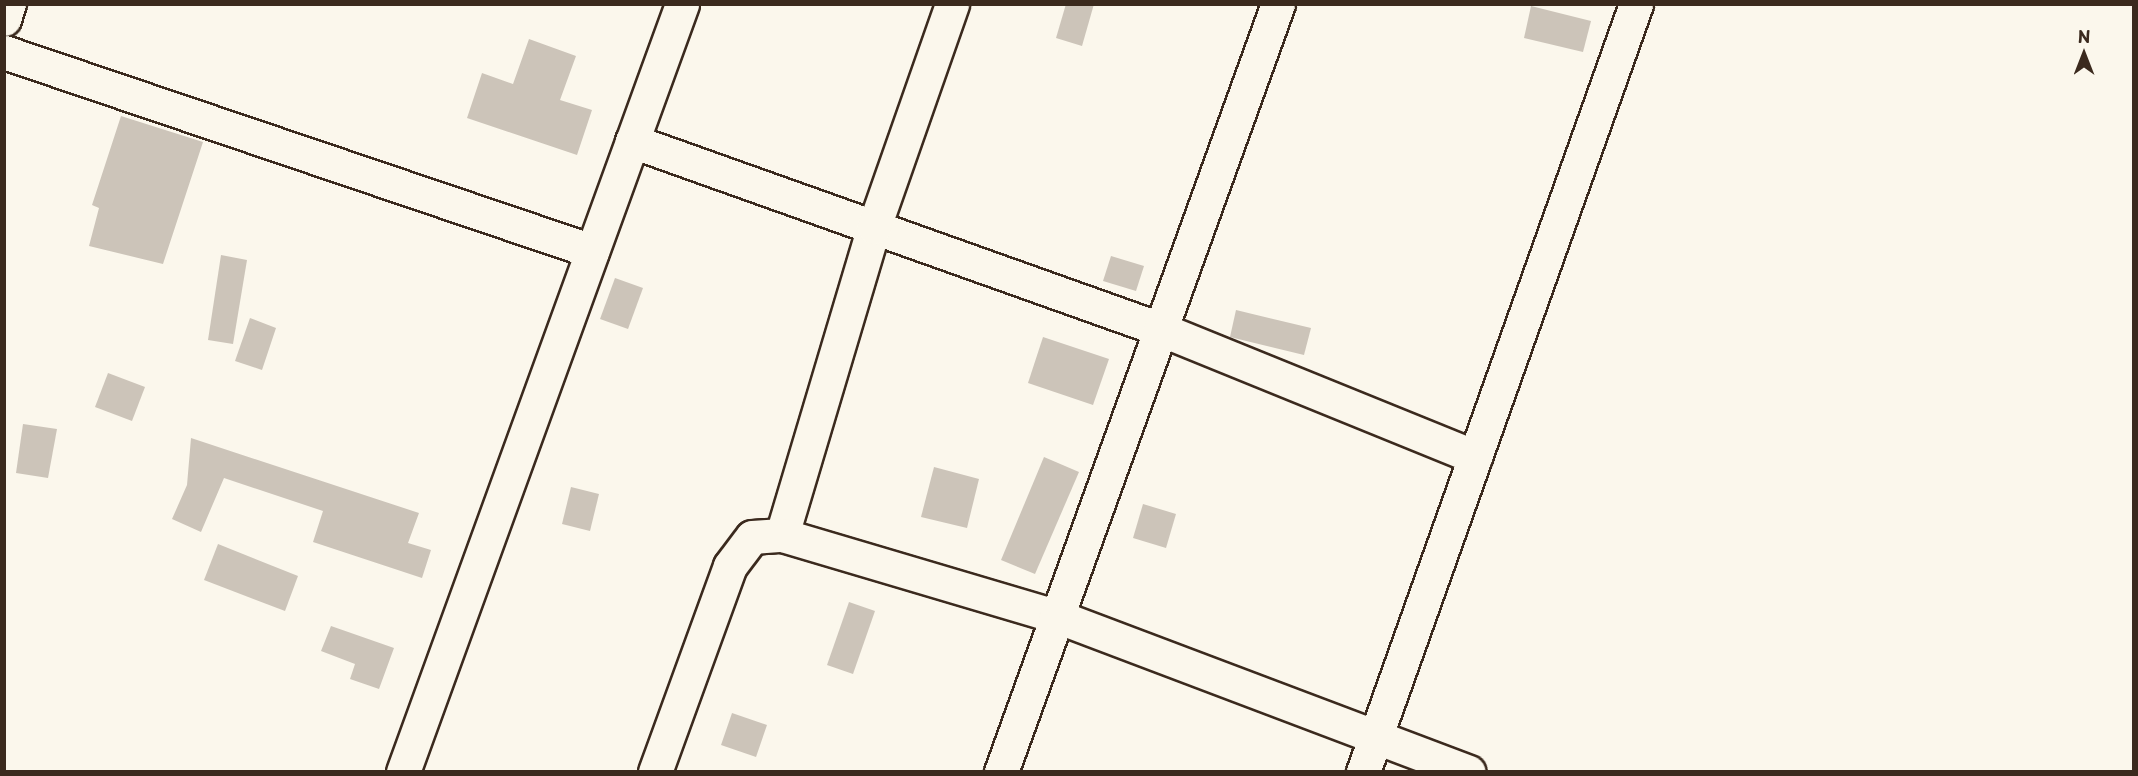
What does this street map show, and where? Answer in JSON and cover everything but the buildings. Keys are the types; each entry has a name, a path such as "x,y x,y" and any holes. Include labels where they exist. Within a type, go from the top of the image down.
{"street":[{"path":"4,19 9,4"},
{"path":"403,771 682,4"},
{"path":"782,535 874,227 952,4"},
{"path":"1001,771 1278,4"},
{"path":"1363,771 1636,4"},
{"path":"4,52 592,251"},
{"path":"632,141 1160,329 1475,457"},
{"path":"655,771 730,566 752,537 782,535 1056,616 1468,771"}]}
